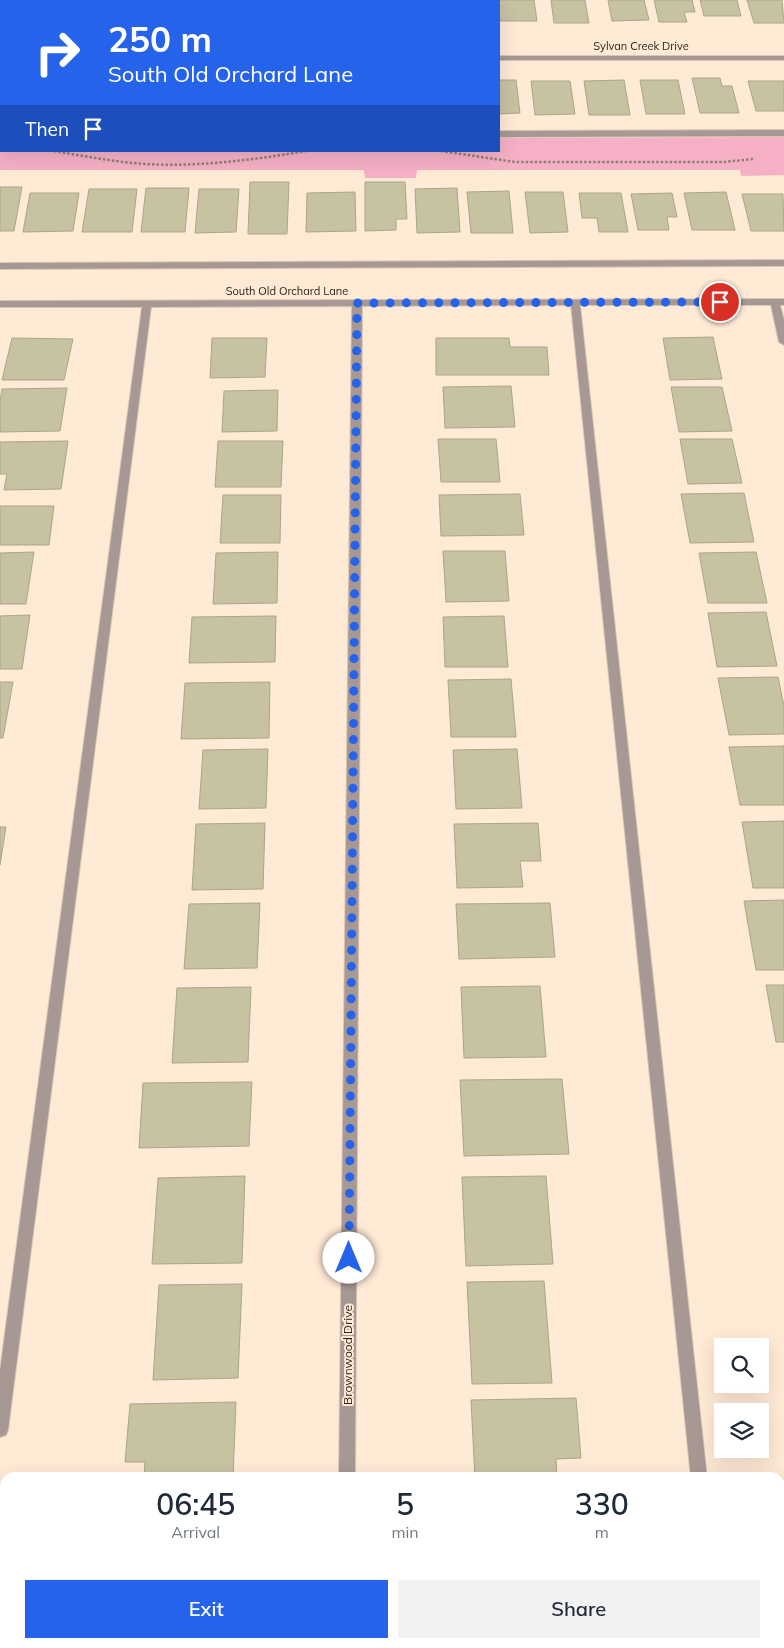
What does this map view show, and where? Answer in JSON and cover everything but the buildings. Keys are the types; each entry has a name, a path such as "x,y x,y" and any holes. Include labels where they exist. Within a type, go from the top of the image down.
{"street":[{"name":"Sylvan Creek Drive","path":"500,58 784,58"},
{"path":"500,134 784,132"},
{"path":"0,266 784,263"},
{"path":"574,302 698,1472"},
{"path":"779,302 784,342"},
{"name":"South Old Orchard Lane","path":"0,304 779,302"},
{"name":"Brownwood Drive","path":"347,1472 357,303"},
{"path":"0,1430 147,304"}],"path":[{"path":"61,152 146,164 194,164 250,161 300,152"},
{"path":"448,152 515,162 723,162 762,159"}],"shaded area":[{"path":"784,137 784,175 741,176 740,170 417,170 416,178 365,178 364,170 0,170 0,152 500,152 500,138"}],"route":[{"path":"349,1258 357,303 720,302"}]}
